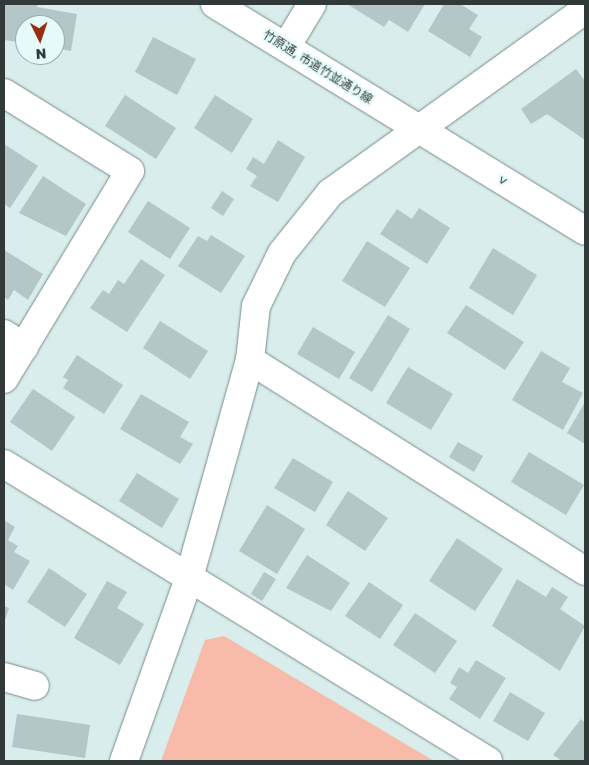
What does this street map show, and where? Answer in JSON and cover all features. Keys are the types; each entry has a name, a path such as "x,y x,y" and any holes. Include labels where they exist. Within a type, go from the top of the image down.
{"street":[{"name":"竹原通, 市道竹並通り線","path":"215,4 421,130"},
{"path":"286,47 312,4"},
{"path":"124,761 189,578 250,360 256,306 282,252 330,193 421,130 585,10"},
{"path":"4,93 130,171 14,340 4,379"},
{"name":"ｖ","path":"421,130 585,231"},
{"path":"250,360 585,571"},
{"path":"4,464 488,761"},
{"path":"4,677 35,686"}],"shaded area":[{"path":"224,636 434,761 161,761 205,640"}],"building":[{"path":"5,4 38,4 37,7 77,14 71,51 65,50 65,15 15,15 15,42 4,40"},
{"path":"347,4 425,4 408,32 389,20 384,27"},
{"path":"444,4 460,4 478,15 469,29 482,37 470,57 428,31"},
{"path":"153,37 196,59 177,95 135,72"},
{"path":"576,69 585,81 585,140 547,114 531,124 521,109"},
{"path":"125,95 176,128 156,159 105,126"},
{"path":"215,95 253,119 232,153 194,128"},
{"path":"278,140 305,157 278,202 250,186 257,176 246,169 253,157 264,164"},
{"path":"4,144 38,166 10,208 4,204"},
{"path":"43,176 86,204 66,236 19,213"},
{"path":"222,191 234,199 223,216 211,208"},
{"path":"148,201 190,228 170,259 128,232"},
{"path":"419,208 450,228 427,264 380,234 397,209 412,219"},
{"path":"211,235 245,256 221,293 178,266 198,236 207,241"},
{"path":"367,241 410,268 385,307 342,281"},
{"path":"493,248 537,275 513,315 469,288"},
{"path":"4,250 43,274 28,300 14,290 8,300 4,297"},
{"path":"141,259 165,275 127,332 90,308 103,290 109,294 118,280 124,284"},
{"path":"466,305 524,342 505,370 447,333"},
{"path":"388,315 410,329 372,392 349,378"},
{"path":"160,321 208,351 190,379 143,348"},
{"path":"313,327 355,352 339,379 297,354"},
{"path":"541,351 570,368 562,382 583,393 563,430 512,400"},
{"path":"77,355 123,385 104,414 63,388 68,380 63,377"},
{"path":"408,367 453,394 431,430 386,403"},
{"path":"33,389 75,417 52,451 10,422"},
{"path":"141,394 189,422 180,437 193,444 180,464 120,429"},
{"path":"585,402 585,444 567,433"},
{"path":"458,442 483,456 474,472 449,457"},
{"path":"529,452 584,485 566,515 511,482"},
{"path":"293,458 333,482 315,512 274,488"},
{"path":"137,473 179,499 162,528 119,501"},
{"path":"348,491 388,518 365,551 326,525"},
{"path":"267,505 305,529 277,574 239,551"},
{"path":"4,520 15,527 8,540 18,546 14,552 30,561 13,590 4,584"},
{"path":"457,538 503,569 475,611 429,581"},
{"path":"307,555 350,583 331,611 286,588"},
{"path":"49,568 87,594 65,627 27,602"},
{"path":"264,572 276,579 262,601 251,594"},
{"path":"517,579 546,597 552,587 568,597 560,609 585,626 560,671 492,626"},
{"path":"107,581 127,592 117,608 144,624 120,665 74,638"},
{"path":"369,582 403,605 380,639 345,616"},
{"path":"4,606 9,608 4,623"},
{"path":"415,613 457,641 435,673 393,645"},
{"path":"476,660 506,678 480,719 449,699 457,687 450,683 459,667 468,673"},
{"path":"510,692 545,713 528,741 493,721"},
{"path":"17,714 90,725 85,758 12,747"},
{"path":"581,719 585,723 585,761 562,761 553,755"}]}
